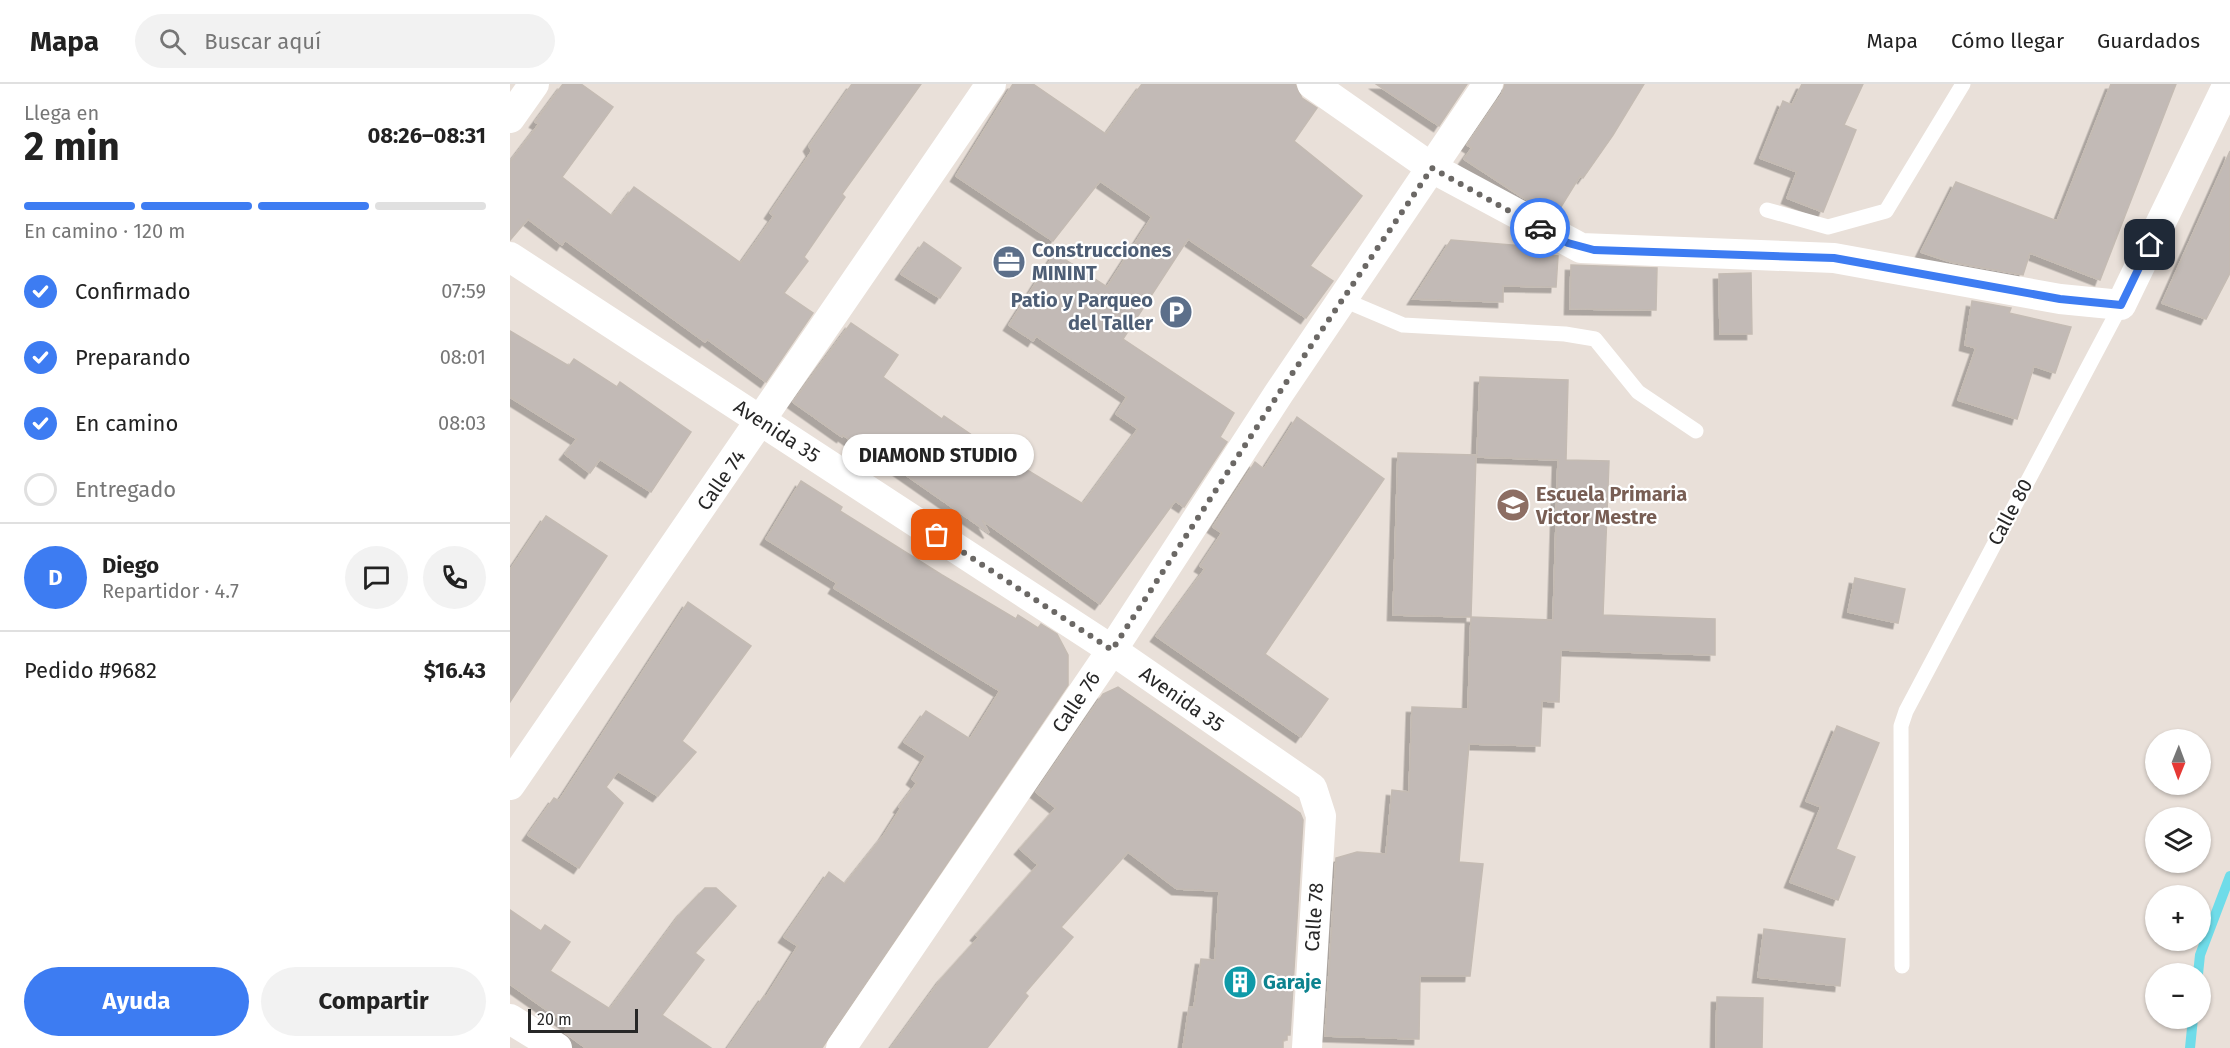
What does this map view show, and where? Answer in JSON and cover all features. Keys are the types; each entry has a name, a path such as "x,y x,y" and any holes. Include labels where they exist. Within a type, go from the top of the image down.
{"street":[{"path":"510,118 534,84"},
{"name":"Calle 74","path":"510,785 992,84"},
{"path":"1312,84 1432,168 1581,248 1834,258 2060,299 2121,305"},
{"name":"Calle 76","path":"841,1048 1112,650 1279,393 1488,84"},
{"name":"Calle 80","path":"2121,305 2228,84"},
{"name":"Avenida 35","path":"510,256 1112,650 1312,788"},
{"name":"Calle 78","path":"1307,1048 1321,816 1312,788"},
{"path":"510,1019 557,1048"}],"lane":[{"path":"1767,210 1828,227 1886,211 1963,84"},
{"path":"1344,300 1403,325 1565,334 1595,339 1638,392 1695,431"},
{"name":"Calle 80","path":"1902,966 1901,726 1912,700 2121,305"}],"building":[{"path":"563,84 581,84 613,107 562,177 612,216 634,187 741,263 774,216 770,213 812,151 809,146 852,84 921,84 842,194 845,197 804,257 808,261 784,293 813,313 766,382 707,339 705,342 565,240 562,245 528,219 510,240 510,162 539,124 535,122"},
{"path":"1013,84 1033,84 1106,134 1142,84 1295,84 1302,98 1317,108 1294,141 1362,196 1310,266 1333,281 1306,318 1188,239 1123,339 1234,413 1220,437 1227,442 1184,507 1175,501 1100,604 982,520 989,533 870,450 868,453 843,435 842,437 793,402 851,323 898,355 883,377 942,419 944,416 991,448 1083,504 1138,429 1116,414 1127,397 1036,336 1033,341 1009,325 1055,253 1107,287 1152,217 1100,181 1053,241 956,176"},
{"path":"1376,84 1467,84 1439,126"},
{"path":"1505,84 1644,84 1613,135 1583,178 1580,176 1556,215 1522,197 1464,159 1472,148 1467,145 1502,94"},
{"path":"1802,84 1863,84 1844,125 1856,130 1823,212 1787,198 1797,172 1760,158 1783,101 1792,105"},
{"path":"2111,84 2176,84 2100,280 2030,253 2023,275 1951,262 1921,252 1956,182 2057,221"},
{"path":"2230,151 2230,273 2206,319 2162,303"},
{"path":"1451,240 1535,247 1531,253 1558,256 1556,287 1503,286 1503,302 1413,299"},
{"path":"924,242 961,268 940,298 901,274"},
{"path":"1571,265 1657,268 1656,310 1570,309"},
{"path":"1751,273 1752,334 1720,334 1719,274"},
{"path":"1972,301 2011,308 2009,313 2071,327 2055,373 2034,366 2017,419 1958,400 1976,348 1965,345"},
{"path":"510,331 569,366 574,359 617,387 620,382 691,432 651,492 600,459 590,473 565,454 577,439 510,397"},
{"path":"1480,377 1568,380 1566,460 1609,461 1603,615 1715,619 1715,655 1561,650 1559,702 1542,701 1540,746 1469,744 1459,862 1483,864 1470,976 1420,976 1419,1039 1325,1036 1336,858 1357,852 1386,854 1392,790 1409,792 1412,707 1468,709 1471,617 1553,620 1558,460 1477,457"},
{"path":"1297,417 1384,479 1265,654 1328,699 1301,737 1156,636 1205,569 1200,566 1222,533 1213,527 1255,462 1264,469"},
{"path":"1398,453 1476,455 1471,617 1393,615"},
{"path":"801,481 842,507 840,511 942,575 1016,619 1018,615 1038,628 1041,624 1057,634 1068,655 1068,685 822,1048 728,1048 764,996 766,997 798,946 784,937 829,872 845,884 884,835 901,808 899,807 917,783 912,779 926,756 904,742 926,711 970,739 1000,691 834,588 837,583 766,539"},
{"path":"546,516 607,556 510,702 510,570"},
{"path":"1855,578 1905,589 1898,623 1848,612"},
{"path":"688,602 751,646 682,741 696,752 658,796 618,771 606,787 623,803 579,868 528,835 554,798 559,801"},
{"path":"1118,687 1300,813 1303,820 1290,1035 1287,1035 1287,1040 1283,1040 1283,1048 1183,1048 1189,1007 1194,1007 1201,959 1215,960 1219,891 1177,889 1128,852 1061,927 1073,937 1025,993 1028,996 987,1048 891,1048 942,978 979,937 976,935 1038,865 1020,849 1056,808 1036,792 1103,694"},
{"path":"1837,726 1879,743 1836,849 1855,857 1838,900 1790,882 1821,807 1806,801"},
{"path":"705,888 716,888 736,906 695,953 704,960 662,1015 711,1048 586,1048 564,1032 568,1025 510,984 510,910 541,931 545,925 570,942 550,971 610,1009 682,912"},
{"path":"1764,929 1845,939 1840,986 1758,977"},
{"path":"1717,997 1763,998 1762,1048 1716,1048"}],"waterway":[{"path":"2199,963 2200,955 2230,876"},
{"path":"2190,1048 2192,1029"}],"way so far":[{"path":"937,535 1112,650 1279,393 1432,168 1540,228"}],"place":[{"name":"Construcciones MININT","path":"1009,262"},
{"name":"Patio y Parqueo del Taller","path":"1176,312"},
{"name":"Escuela Primaria Victor Mestre","path":"1513,505"},
{"name":"DIAMOND STUDIO","path":"937,535"},
{"name":"Garaje","path":"1240,982"}],"route":[{"path":"1540,228 1568,243 1594,250 1722,252 1834,258 2060,299 2121,305 2150,245"}]}
